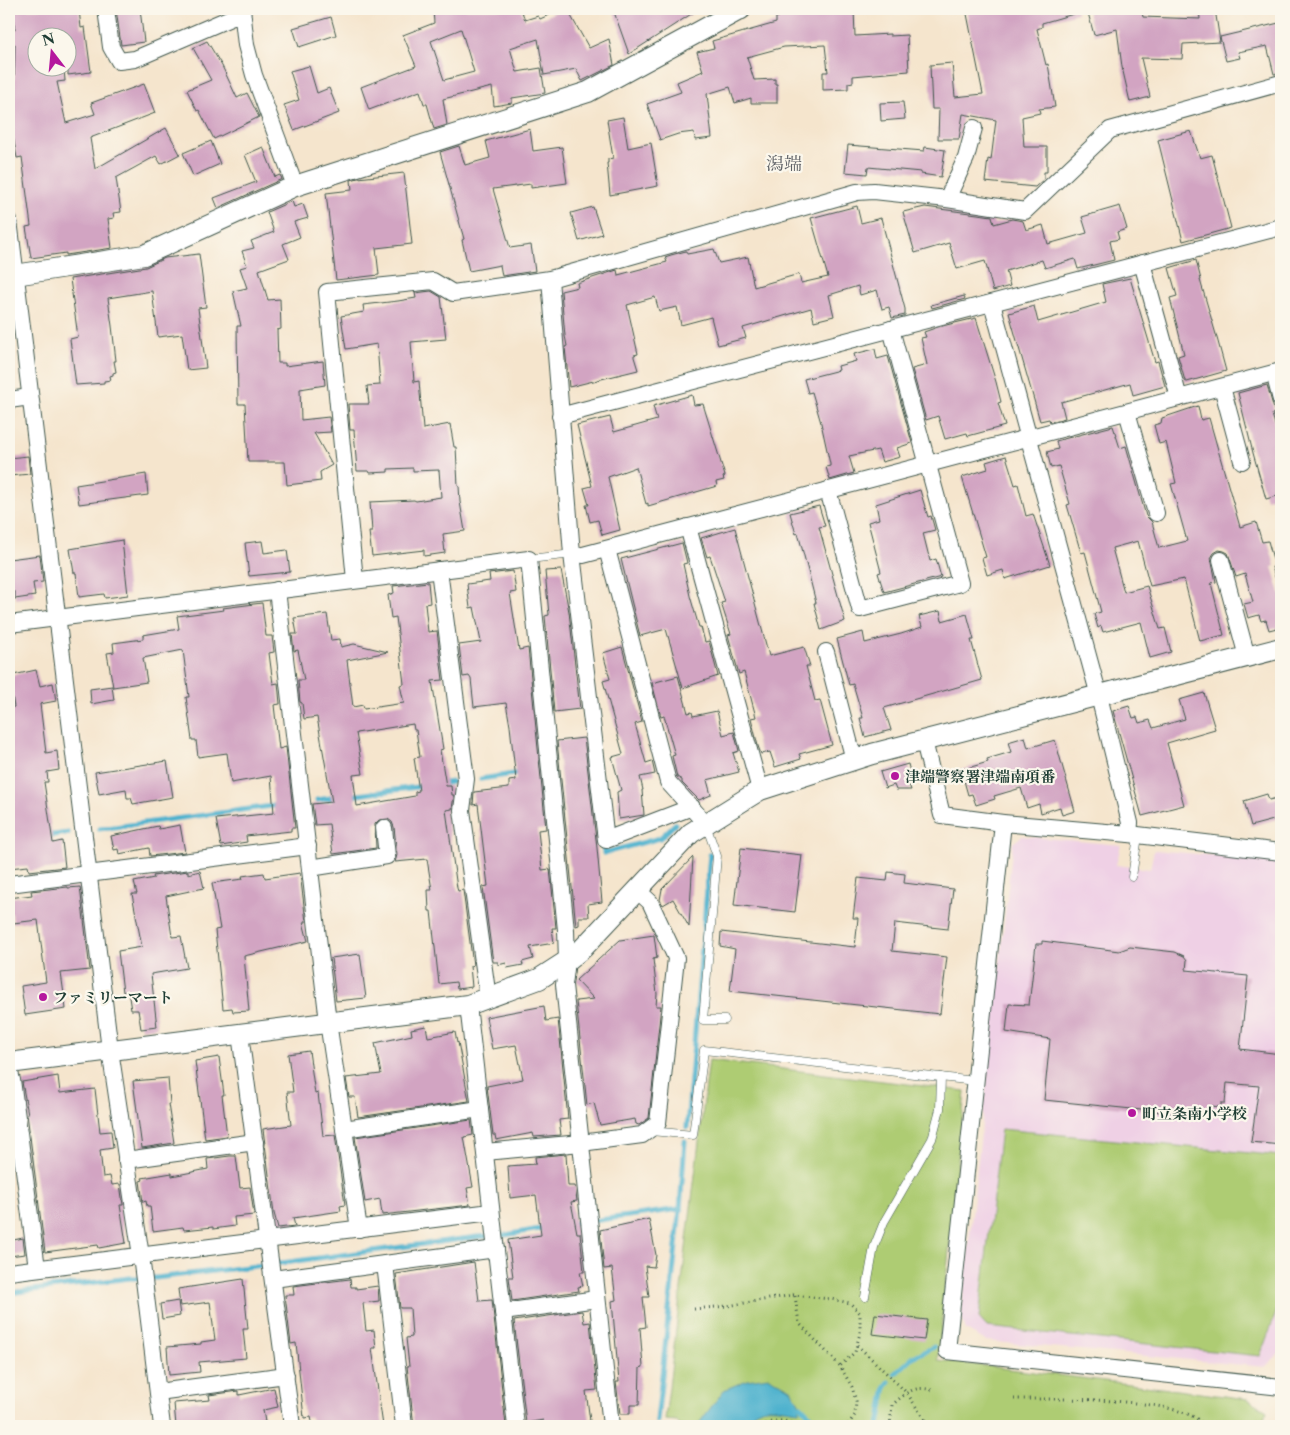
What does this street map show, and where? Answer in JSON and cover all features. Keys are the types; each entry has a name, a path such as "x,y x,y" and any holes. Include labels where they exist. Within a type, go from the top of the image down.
{"street":[{"path":"106,9 111,48 119,61 135,59 242,11 246,45 254,75 296,186"},
{"path":"12,275 144,255 296,186 588,92 741,9"},
{"path":"355,580 327,292 434,281 453,292 550,279 857,192 874,191 947,199 1025,211 1110,130 1281,83"},
{"path":"947,199 966,158 974,128"},
{"path":"9,220 12,275 30,397 110,1050 141,1258 162,1426"},
{"path":"560,416 1281,227"},
{"path":"1142,263 1179,398"},
{"path":"550,279 560,416 578,555 606,840 692,807"},
{"path":"992,303 1099,696 1134,835"},
{"path":"828,490 860,609 960,583 891,329"},
{"path":"578,555 608,549 1277,372 1281,400"},
{"path":"1222,387 1242,461"},
{"path":"9,400 30,397"},
{"path":"1127,412 1156,513"},
{"path":"688,527 760,790"},
{"path":"608,549 668,782 705,823"},
{"path":"9,624 529,559 566,930 567,961 564,985 611,1426"},
{"path":"1221,560 1248,657"},
{"path":"439,570 466,779 462,810 488,998"},
{"path":"277,590 328,1022 359,1228"},
{"path":"9,1063 468,1005 539,979 567,961 583,948 691,833 760,790 924,740 1281,648"},
{"path":"826,652 854,760"},
{"path":"924,740 942,816 1003,824 1134,835 1281,852"},
{"path":"1003,824 947,1351 1281,1387"},
{"path":"310,868 387,856 384,828"},
{"path":"9,884 308,846"},
{"path":"485,1152 642,1136 658,1123 676,958 650,902 637,890"},
{"path":"468,1005 516,1426"},
{"path":"240,1034 292,1426"},
{"path":"9,1069 37,1268"},
{"path":"344,1129 480,1109"},
{"path":"126,1160 255,1142"},
{"path":"9,1272 269,1244 359,1228 492,1215"},
{"path":"273,1275 385,1264 495,1245"},
{"path":"385,1264 404,1426"},
{"path":"503,1312 597,1299"},
{"path":"158,1392 286,1376"}],"lane":[{"path":"529,559 578,555"},
{"path":"705,823 717,856 703,1020 725,1020"},
{"path":"1132,877 1134,835"},
{"path":"649,1130 668,1134 693,1135 704,1050 975,1081"},
{"path":"865,1297 874,1247 884,1222 932,1139 940,1109 941,1077"}],"path":[{"path":"694,1309 795,1296 831,1299 850,1303 860,1314 860,1333 855,1352 840,1366"},
{"path":"795,1296 799,1322 840,1366 852,1387 856,1401 855,1414 847,1426"},
{"path":"857,1345 907,1393 924,1419 932,1426"},
{"path":"890,1426 892,1405 907,1393 920,1387 932,1390"},
{"path":"1014,1399 1154,1405 1185,1412 1202,1422 1204,1426"},
{"path":"924,1419 926,1426"},
{"path":"761,1426 773,1420 792,1422 797,1426"}],"shaded area":[{"path":"1022,836 1121,845 1116,865 1150,869 1154,850 1281,862 1281,1350 1265,1367 986,1341 966,1330 961,1315 1013,843"}],"green space":[{"path":"709,1060 965,1091 938,1360 1248,1399 1267,1411 1261,1426 680,1426 677,1421 665,1420"},
{"path":"1001,1129 1281,1156 1281,1299 1260,1356 987,1327 979,1318"}],"water":[{"path":"769,1377 791,1389 801,1406 799,1411 774,1408 760,1409 748,1418 742,1426 697,1426 724,1390 747,1380"}],"building":[{"path":"12,9 79,9 81,28 85,27 91,72 78,74 78,28 28,28 28,78 65,78 65,81 57,82 66,123 95,114 91,103 144,84 155,113 90,138 95,169 166,128 180,154 161,164 156,156 116,178 121,212 113,213 114,218 108,219 112,248 31,258 26,227 31,226 22,157 17,158 9,114 9,99 14,98 15,44 9,45 9,31 15,30"},
{"path":"116,9 140,9 144,42 121,45"},
{"path":"433,9 521,9 525,20 538,16 540,19 562,9 567,9 589,48 609,39 614,65 582,81 576,69 544,75 538,39 510,48 517,72 541,68 545,93 512,98 512,103 494,106 492,87 443,99 447,125 434,129 427,104 424,104 420,91 369,110 361,87 416,66 403,35 434,23","holes":["461,29 474,72 444,80 431,41"]},
{"path":"613,9 699,9 629,54"},
{"path":"811,9 854,9 855,36 907,35 909,71 853,76 853,82 848,83 848,89 823,90 823,72 828,72 825,45 784,47 747,57 754,80 775,79 775,84 777,84 777,103 751,103 751,98 735,103 730,87 707,94 712,138 695,140 694,132 678,134 660,140 647,104 681,92 677,82 703,71 697,52 714,48 712,41 776,23 776,17 778,16 812,12"},
{"path":"966,9 1076,9 1077,13 1042,23 1042,27 1037,29 1046,65 1048,64 1055,107 1039,109 1040,113 1022,117 1024,147 1047,147 1047,172 1044,172 1044,179 1035,187 985,182 988,159 991,160 996,120 963,114 959,139 938,139 939,109 932,109 930,65 952,63 955,97 983,94"},
{"path":"1087,9 1141,9 1143,17 1200,19 1199,9 1215,9 1220,42 1183,44 1182,59 1141,58 1150,97 1130,102 1122,67 1117,29 1094,35"},
{"path":"331,17 336,35 299,47 293,28"},
{"path":"1279,23 1281,33 1281,73 1274,74 1267,46 1238,52 1240,58 1226,61 1220,37"},
{"path":"207,41 222,66 237,98 247,93 259,117 214,139 187,90 211,80 193,48"},
{"path":"309,66 317,93 329,88 339,113 294,130 284,105 299,100 290,71"},
{"path":"903,102 905,119 881,121 880,103"},
{"path":"623,117 628,148 651,143 658,186 610,195 607,163 608,159 613,158 607,120"},
{"path":"530,129 533,151 562,147 567,183 531,188 531,184 493,189 510,248 531,245 535,271 502,276 500,265 469,271 462,240 464,239 440,152 459,146 465,165 490,158 486,141"},
{"path":"1191,131 1200,158 1212,155 1231,228 1183,241 1158,140"},
{"path":"211,141 220,164 193,176 183,153"},
{"path":"848,145 924,151 925,147 945,150 941,177 921,174 921,172 868,167 867,174 845,172"},
{"path":"263,147 275,177 280,175 282,179 218,208 214,198 256,182 245,155"},
{"path":"404,173 412,244 376,248 379,275 336,280 326,193 352,190 351,180 358,178"},
{"path":"292,201 294,207 303,204 308,218 294,222 300,237 283,244 289,259 259,270 268,300 280,299 281,329 277,330 278,363 285,363 285,366 323,361 325,385 300,389 301,420 329,417 331,432 314,433 332,465 320,472 321,481 287,485 285,462 248,462 245,404 238,404 237,326 241,326 233,291 247,288 240,268 247,266 242,251 254,248 251,241 274,232 267,212"},
{"path":"857,206 861,223 881,218 905,315 892,318 889,307 882,309 877,290 860,295 858,286 829,295 834,316 814,321 811,308 743,328 746,338 718,345 711,317 681,325 677,307 659,311 655,297 627,305 638,354 634,355 634,357 638,370 569,387 561,291 578,287 577,283 617,270 618,275 667,262 665,257 671,255 686,251 687,254 714,249 719,263 748,257 754,287 799,274 801,283 828,277 811,218"},
{"path":"1120,206 1127,229 1117,232 1119,239 1110,241 1114,260 1078,269 1075,259 1045,268 1042,260 1006,271 1010,286 993,291 985,261 957,269 949,243 915,253 903,212 925,207 992,216 994,224 1012,219 1023,221 1026,230 1043,225 1048,244 1087,233 1082,217"},
{"path":"593,207 602,234 579,241 571,213"},
{"path":"199,254 206,307 198,308 206,368 187,370 182,334 158,337 152,291 108,298 116,372 110,376 111,380 104,381 104,383 76,385 70,339 78,337 70,279 146,267 165,258"},
{"path":"1196,260 1226,371 1187,382 1185,381 1178,356 1184,354 1170,298 1177,296 1169,268"},
{"path":"1130,278 1155,362 1158,361 1165,386 1133,395 1130,383 1061,402 1065,418 1050,422 1049,419 1040,421 1009,313 1034,306 1038,322 1106,302 1102,284"},
{"path":"431,291 441,297 446,339 411,342 414,382 419,381 423,429 450,424 454,447 456,447 458,486 465,531 443,534 445,553 424,556 424,550 372,556 369,532 372,532 370,502 416,501 441,497 439,470 413,471 413,468 388,469 388,472 370,473 369,471 357,471 354,430 350,430 348,404 369,404 367,386 380,385 377,344 346,349 341,316 364,312 363,305 416,298 415,293"},
{"path":"964,296 965,299 932,308 931,305"},
{"path":"976,318 996,382 1001,402 998,403 1005,426 968,436 967,433 945,439 938,416 926,420 912,369 927,365 921,338 926,337 924,332"},
{"path":"875,349 877,359 888,356 912,443 897,448 900,457 882,462 878,450 849,456 854,473 830,480 826,467 830,466 830,464 821,423 812,392 808,393 804,379 839,370 838,366 856,361 854,354"},
{"path":"1267,385 1275,413 1272,414 1281,453 1281,495 1266,499 1238,393"},
{"path":"692,395 694,405 703,404 725,476 723,477 724,480 716,482 717,486 648,506 636,467 608,477 620,530 602,535 598,520 590,522 586,505 589,505 584,488 592,486 577,425 610,417 614,432 657,420 653,406"},
{"path":"1198,406 1201,420 1209,418 1240,527 1256,522 1262,542 1268,541 1275,566 1272,567 1281,596 1281,627 1269,630 1266,620 1261,621 1259,615 1248,618 1244,604 1253,602 1245,574 1236,577 1228,553 1219,550 1211,558 1216,582 1211,583 1224,635 1200,641 1184,579 1150,586 1138,541 1112,548 1124,592 1147,586 1160,629 1165,628 1171,652 1150,658 1141,622 1103,632 1101,626 1098,628 1094,614 1101,612 1085,552 1081,553 1067,505 1070,504 1059,466 1051,468 1047,452 1058,449 1056,441 1113,426 1120,448 1126,446 1146,516 1152,522 1159,548 1187,541 1171,484 1176,483 1166,442 1159,444 1154,425 1161,423 1162,418"},
{"path":"28,456 30,474 9,476 9,458"},
{"path":"1006,456 1015,485 1018,484 1026,516 1033,514 1050,565 1005,579 1003,570 987,575 982,558 986,557 962,477 988,469 986,462"},
{"path":"146,474 148,495 79,504 76,485"},
{"path":"920,490 928,517 931,516 935,530 923,533 930,561 936,559 941,577 884,592 878,573 881,572 868,522 879,519 876,504"},
{"path":"819,506 825,526 819,527 845,621 821,630 798,533 796,534 790,513"},
{"path":"735,528 769,656 804,647 810,666 806,666 815,701 820,700 832,745 799,754 801,759 775,767 770,752 761,754 758,746 751,718 756,717 744,672 739,674 728,635 731,634 721,603 725,602 710,556 707,557 701,538"},
{"path":"122,540 128,595 105,598 104,594 79,597 70,549"},
{"path":"262,541 264,553 287,550 290,572 249,576 245,543"},
{"path":"682,543 687,563 683,564 690,596 705,642 709,641 718,676 683,688 666,629 640,636 621,559"},
{"path":"40,555 43,582 33,583 35,596 15,599 15,592 9,593 9,559"},
{"path":"561,570 569,612 580,709 554,712 545,616 549,615 545,571"},
{"path":"513,571 516,592 510,593 519,650 528,648 546,829 538,830 542,870 550,869 556,928 552,928 554,943 530,947 533,959 522,962 523,965 507,968 506,963 498,965 498,962 493,962 483,887 488,886 478,804 473,805 474,792 509,788 509,781 516,780 510,726 506,703 474,707 471,679 469,676 463,677 459,645 481,642 474,607 470,608 467,584 490,581 489,574"},
{"path":"428,582 430,603 425,604 428,632 437,631 443,680 432,681 443,749 440,750 446,786 451,786 452,795 454,795 452,809 446,810 457,888 458,891 463,890 473,965 470,966 472,987 457,989 456,982 439,984 431,911 429,911 428,890 432,890 427,859 395,862 397,855 392,822 388,819 379,820 375,824 376,848 333,854 329,824 315,825 312,804 332,802 317,717 304,719 302,703 300,702 298,680 304,680 298,650 294,651 292,634 297,634 294,618 327,614 331,640 340,639 341,647 354,644 388,652 347,660 353,707 363,705 364,709 404,703 400,685 404,684 396,617 391,618 388,595 394,593 393,586","holes":["413,724 414,730 416,730 420,757 414,758 419,791 415,792 415,796 357,806 353,775 363,774 356,733"]},
{"path":"262,603 266,636 272,636 274,652 269,653 273,684 278,683 280,704 274,705 279,749 286,747 295,828 291,828 291,831 246,836 247,842 221,846 216,819 274,813 271,776 231,783 227,753 198,757 196,740 192,740 186,697 189,697 183,650 143,658 147,682 113,687 107,653 114,652 113,643 143,639 143,635 179,629 177,616"},
{"path":"940,611 942,621 967,614 974,640 971,640 982,680 884,708 891,730 865,737 860,718 863,718 853,684 849,685 837,639 863,632 865,643 901,634 922,627 919,616"},
{"path":"622,647 642,722 635,724 646,763 652,761 655,774 640,777 643,790 644,815 619,819 617,792 621,790 612,757 623,754 603,681 610,679 603,653"},
{"path":"36,670 40,686 53,683 56,701 40,704 46,753 57,751 59,770 47,772 48,782 44,782 53,843 62,841 65,867 29,871 28,866 9,868 9,708 14,707 9,676"},
{"path":"678,676 688,713 692,712 693,716 717,711 723,735 734,732 739,751 733,753 739,772 707,780 711,795 699,800 682,783 682,780 677,777 672,756 675,755 664,716 661,717 652,683"},
{"path":"112,686 114,700 91,704 90,689"},
{"path":"1204,693 1215,729 1167,743 1184,805 1142,816 1113,711 1129,706 1133,718 1137,717 1139,723 1150,720 1153,728 1185,719 1179,700"},
{"path":"1025,737 1028,748 1055,740 1075,811 1062,815 1060,807 1041,813 1039,804 1027,808 1021,788 994,796 995,799 976,805 972,794 968,795 961,770 988,762 987,759 1011,752 1008,742"},
{"path":"584,738 602,902 588,904 589,917 579,917 579,925 576,926 557,741"},
{"path":"167,761 173,797 133,804 131,798 127,798 126,789 99,794 95,772"},
{"path":"908,764 912,780 908,782 911,790 896,790 894,785 885,788 880,772"},
{"path":"1267,794 1269,800 1281,797 1281,818 1251,826 1244,801"},
{"path":"180,825 185,852 150,856 149,848 119,854 118,849 114,850 111,836 158,826 159,829"},
{"path":"741,848 802,855 795,912 734,905"},
{"path":"693,857 689,927 673,899 663,905 660,900 662,889"},
{"path":"188,871 188,874 200,871 204,888 166,896 172,937 181,936 187,968 151,974 157,1027 141,1029 138,1010 131,1010 128,991 123,992 118,951 142,947 132,894 137,894 134,882 154,878 153,876"},
{"path":"888,872 905,874 904,883 953,889 948,929 895,923 892,951 947,957 940,1014 730,991 735,949 720,946 721,932 855,947 858,918 853,918 858,878 887,881"},
{"path":"264,873 265,878 300,873 306,922 303,922 308,941 244,956 249,1011 233,1012 232,1008 223,1009 215,930 220,929 212,883 243,879 242,876"},
{"path":"80,887 90,970 61,973 66,1009 25,1015 21,986 46,982 38,920 13,923 12,913 9,914 9,898 32,895 31,891"},
{"path":"654,935 657,958 653,959 657,994 656,1006 661,1006 649,1118 639,1125 636,1124 635,1119 600,1125 594,1103 587,1105 576,1001 594,999 576,980 620,940"},
{"path":"1042,941 1119,951 1130,947 1175,952 1184,956 1187,960 1186,970 1248,976 1240,1049 1281,1054 1281,1145 1251,1142 1259,1086 1227,1083 1225,1103 1221,1103 1221,1107 1211,1106 1210,1117 1044,1100 1050,1039 1006,1032 1009,1004 1029,1005 1036,944 1042,944"},
{"path":"360,954 366,998 336,1001 331,958"},
{"path":"544,1006 546,1021 558,1019 568,1119 559,1120 561,1135 534,1137 533,1133 496,1140 495,1135 493,1135 487,1086 523,1079 516,1045 492,1049 486,1017"},
{"path":"426,1026 428,1037 455,1032 469,1101 358,1117 355,1097 349,1097 346,1078 381,1074 375,1043 412,1035 411,1029"},
{"path":"309,1051 315,1094 318,1093 323,1136 335,1135 345,1205 340,1206 341,1211 293,1218 295,1226 278,1228 274,1213 263,1129 291,1125 287,1092 293,1092 288,1054"},
{"path":"219,1057 227,1136 205,1139 195,1061"},
{"path":"58,1076 60,1093 95,1089 100,1132 111,1131 113,1148 100,1150 103,1177 110,1176 112,1185 120,1184 123,1205 120,1205 126,1243 99,1248 98,1245 45,1252 28,1114 22,1082"},
{"path":"168,1078 170,1104 168,1104 174,1143 142,1148 133,1081"},
{"path":"471,1120 473,1135 464,1137 473,1187 467,1188 470,1205 382,1215 380,1199 365,1202 355,1137"},
{"path":"566,1154 568,1186 575,1186 577,1201 571,1202 577,1233 580,1233 584,1272 580,1272 583,1286 578,1287 579,1291 512,1301 509,1277 513,1277 508,1240 541,1235 536,1195 510,1198 508,1166 536,1164 535,1157"},
{"path":"236,1156 240,1188 250,1187 254,1215 234,1217 235,1226 184,1230 183,1227 153,1231 150,1206 147,1206 146,1201 143,1202 140,1181 143,1180 142,1178 172,1173 172,1176 208,1169 207,1159"},
{"path":"649,1219 656,1255 654,1267 645,1266 649,1297 643,1297 646,1327 640,1328 643,1367 640,1368 639,1405 630,1405 630,1414 620,1414 616,1382 619,1382 612,1301 616,1300 612,1268 604,1269 600,1230"},
{"path":"23,1238 25,1254 9,1256 9,1241"},
{"path":"474,1262 479,1301 492,1300 506,1426 414,1426 407,1366 409,1366 406,1338 412,1337 410,1308 400,1308 396,1274"},
{"path":"243,1279 248,1329 243,1329 246,1358 199,1362 200,1372 169,1375 167,1347 201,1344 201,1342 215,1340 210,1302 180,1306 178,1289"},
{"path":"350,1279 351,1287 356,1287 356,1289 378,1286 379,1301 363,1303 366,1331 374,1330 376,1348 372,1348 383,1426 313,1426 311,1417 304,1418 296,1343 291,1344 285,1295 294,1295 293,1286"},
{"path":"178,1301 180,1316 162,1319 160,1304"},
{"path":"582,1311 584,1323 590,1322 597,1390 586,1391 590,1421 566,1426 544,1426 543,1420 526,1423 514,1321"},
{"path":"875,1314 927,1320 924,1340 872,1334"},
{"path":"274,1388 278,1407 263,1410 265,1422 241,1426 176,1426 174,1403 210,1400 209,1395 239,1391 239,1395"}],"waterway":[{"path":"481,779 520,773"},
{"path":"440,784 452,782"},
{"path":"350,796 424,786"},
{"path":"317,800 337,797"},
{"path":"99,829 280,805"},
{"path":"603,842 604,853 660,838 675,824"},
{"path":"46,836 68,833"},
{"path":"687,1127 710,854"},
{"path":"657,1421 680,1209 685,1141"},
{"path":"570,1224 680,1209"},
{"path":"9,1293 130,1278 156,1278 281,1263 505,1235 546,1228"},
{"path":"895,1374 913,1357 934,1347"},
{"path":"879,1426 886,1386 889,1382"},
{"path":"801,1406 820,1426"}],"place":[{"name":"津端警察署津端南項番","path":"895,776"},
{"name":"ファミリーマート","path":"43,997"},
{"name":"町立条南小学校","path":"1132,1113"}],"district":[{"name":"潟端","path":"784,164"}]}
